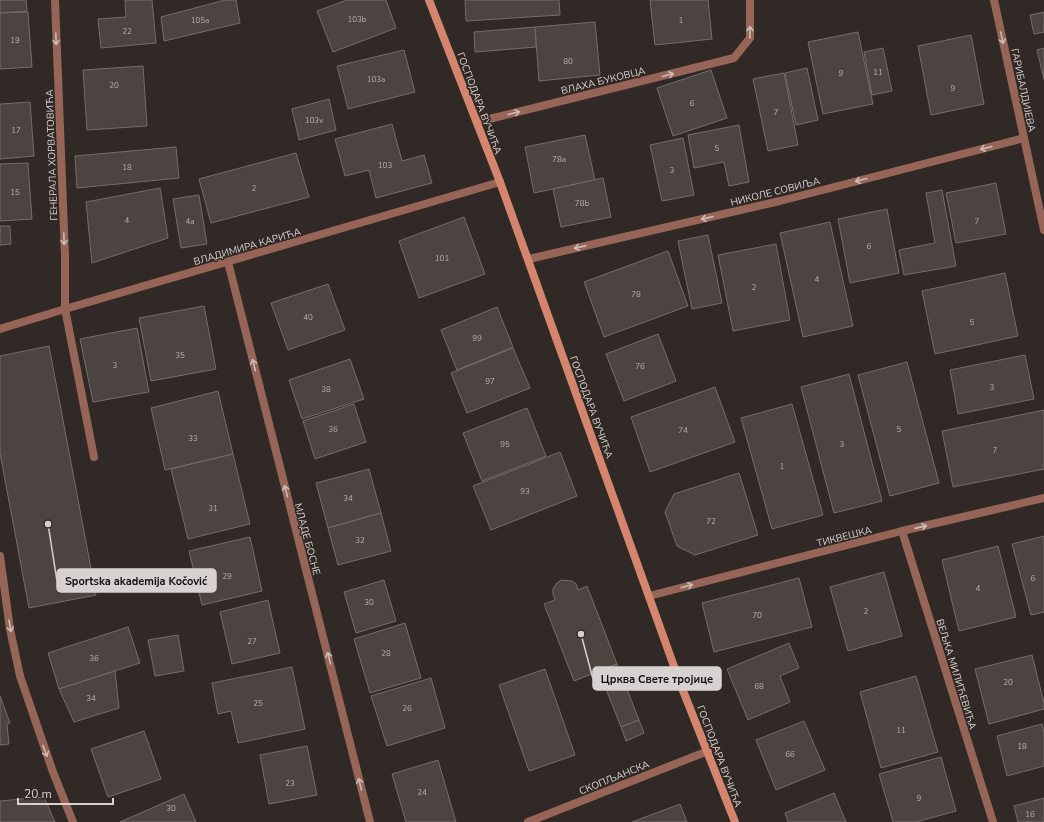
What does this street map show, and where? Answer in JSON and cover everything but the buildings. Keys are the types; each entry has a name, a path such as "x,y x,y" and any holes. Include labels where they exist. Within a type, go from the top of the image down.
{"street":[{"name":"ГЕНЕРАЛА ХОРВАТОВИЋА","path":"55,0 65,256 65,309 94,458"},
{"name":"ГОСПОДАРА ВУЧИЋА","path":"429,0 500,182 680,683 735,822"},
{"name":"ВЛАХА БУКОВЦА","path":"477,122 734,58 750,38 750,0"},
{"name":"ГАРИБАЛДИЈЕВА","path":"994,0 1044,230"},
{"name":"НИКОЛЕ СОВИЉА","path":"528,259 780,201 1024,138"},
{"name":"ВЛАДИМИРА КАРИЋА","path":"0,329 500,182"},
{"name":"МЛАДЕ БОСНЕ","path":"228,262 370,822"},
{"name":"ТИКВЕШКА","path":"649,596 902,531 1044,498"},
{"name":"ВЕЉКА МИЛИЋЕВИЋА","path":"902,531 993,822"},
{"path":"0,556 10,629 20,676 53,772 73,822"},
{"name":"СКОПЉАНСКА","path":"528,822 708,751"}],"place":[{"name":"Sportska akademija Kočović","path":"48,524"},
{"name":"Црква Свете тројице","path":"581,634"}]}
